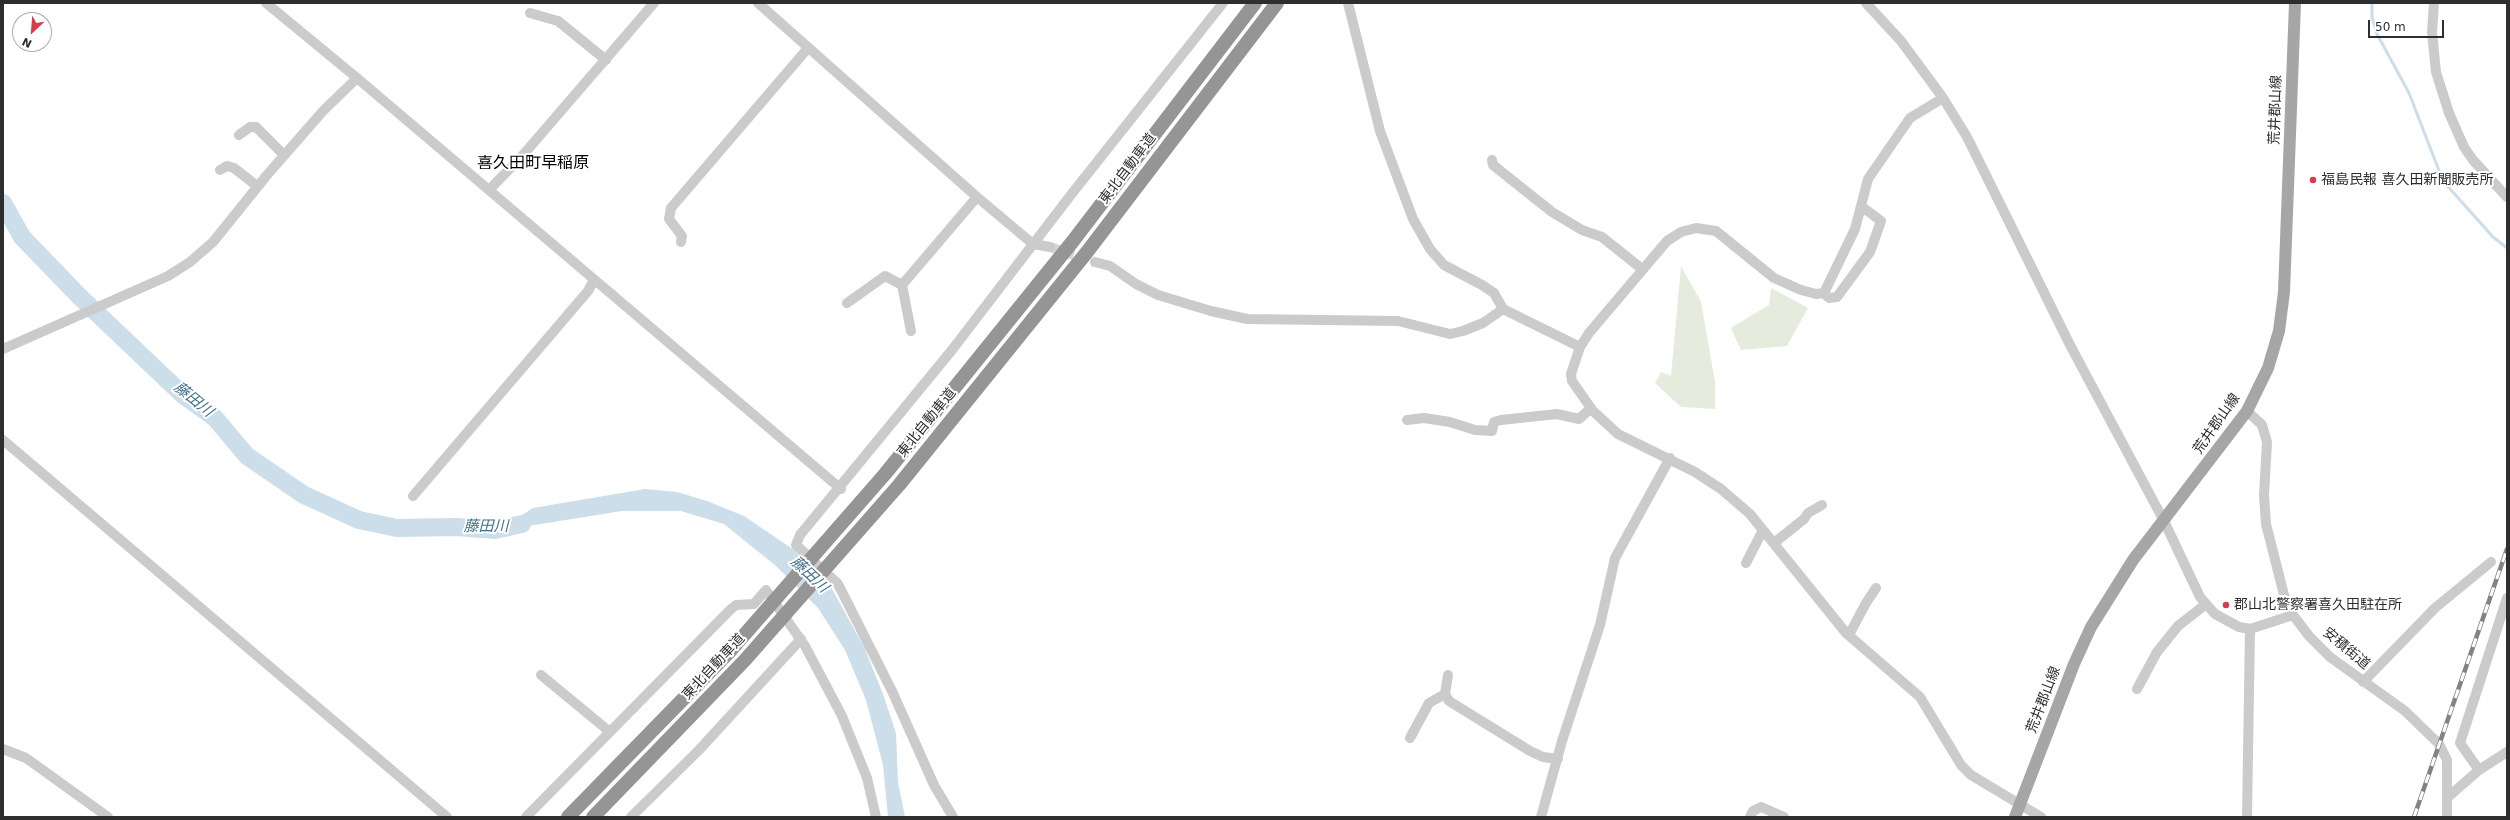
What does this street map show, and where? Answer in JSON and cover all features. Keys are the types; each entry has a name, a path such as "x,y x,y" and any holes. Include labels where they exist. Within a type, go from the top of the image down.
{"highway":[{"name":"東北自動車道","path":"568,817 693,690 818,553 885,474 1073,241 1255,3"},
{"name":"東北自動車道","path":"593,817 706,702 833,562 937,439 1087,252 1277,3"}],"main road":[{"name":"荒井郡山線","path":"2015,817 2074,664 2091,627 2133,560 2247,411 2268,368 2279,331 2284,292 2295,3"}],"street":[{"path":"266,3 357,78 841,489"},
{"path":"489,190 606,60 654,3"},
{"path":"758,3 977,197 1033,244 1050,247"},
{"path":"953,817 934,785 892,691 838,584 796,545 800,535 841,489 952,350 1033,244 1223,3"},
{"path":"1348,3 1380,131 1413,220 1430,249 1444,265 1482,284 1494,293 1503,309 1580,347"},
{"path":"1866,3 1901,41 1943,98 1967,137 2070,345 2164,521 2206,604 2215,614 2229,623 2250,629 2293,615"},
{"path":"2434,3 2432,32 2436,72 2441,92 2464,147 2489,180 2507,197"},
{"path":"530,13 558,21 606,60"},
{"path":"681,242 682,236 669,219 671,208 808,48"},
{"path":"3,349 168,276 190,262 213,242 257,186 284,155 357,78"},
{"path":"1824,293 1855,229 1868,179 1910,118 1943,98"},
{"path":"238,135 250,127 256,127 284,155"},
{"path":"1492,160 1493,165 1552,212 1582,230 1602,237 1642,269"},
{"path":"220,170 227,166 234,168 257,186"},
{"path":"902,285 977,197"},
{"path":"1861,206 1880,221 1870,252 1837,297 1829,298 1824,293 1809,292 1774,278 1758,268 1718,233 1706,228 1696,228 1672,238 1642,269 1580,347 1571,374 1572,381 1591,408 1626,439 1670,458 1721,489 1750,514 1826,612 1849,635 1920,697 1933,715 1945,741 1971,775 2021,803 2041,817"},
{"path":"1095,262 1110,266 1136,284 1158,295 1211,311 1247,319 1398,322 1450,334 1462,332 1483,323 1503,309"},
{"path":"848,304 885,276 902,285"},
{"path":"413,496 588,291 594,280"},
{"path":"902,285 911,331"},
{"path":"1408,420 1424,418 1450,422 1475,430 1492,431 1494,422 1501,420 1557,414 1579,419 1591,408"},
{"name":"安積街道","path":"2247,411 2262,424 2267,442 2264,495 2266,524 2284,595 2293,615 2309,636 2325,652 2363,682 2405,711 2439,744 2447,760 2447,817"},
{"path":"3,440 447,817"},
{"path":"1541,817 1600,625 1615,558 1670,458"},
{"path":"1774,543 1804,519 1808,513 1822,504"},
{"path":"1746,563 1763,530"},
{"path":"2363,682 2435,608 2491,562"},
{"path":"1849,635 1876,588"},
{"path":"526,817 730,610 736,605 754,604 766,590 801,639 825,683 855,747 867,778 876,817"},
{"path":"2479,770 2460,743 2507,598"},
{"path":"2137,689 2156,652 2178,626 2206,604"},
{"path":"2247,817 2250,629"},
{"path":"631,817 699,750 801,639"},
{"path":"541,675 610,732"},
{"path":"1448,675 1445,694 1449,701 1530,751 1543,757 1558,759"},
{"path":"1410,738 1429,703 1445,694"},
{"path":"3,749 26,758 108,817"},
{"path":"2448,797 2479,770 2502,760 2507,752"},
{"path":"1750,817 1753,811 1761,807 1784,817"}],"shaded area":[{"path":"1681,266 1701,302 1715,382 1715,409 1681,407 1655,383 1661,372 1671,376"},
{"path":"1771,288 1808,308 1787,346 1741,350 1731,328 1769,305"}],"water":[{"path":"645,489 677,492 707,501 744,516 794,550 832,589 864,647 883,694 896,733 898,782 905,817 888,817 883,765 866,700 845,650 818,608 776,566 724,524 681,511 622,511 497,531 533,508"}],"waterway":[{"path":"2372,3 2372,17 2377,34 2409,93 2443,181 2493,237 2507,248"},
{"name":"藤田川","path":"3,203 22,237 80,297 183,395 215,418 247,456 304,495 359,520 397,528 457,527 495,530 522,524"}],"tunnel":[{"path":"1050,247 1095,262"}],"railway":[{"path":"2414,817 2507,549"}],"place":[{"name":"福島民報 喜久田新聞販売所","path":"2313,180"},
{"name":"郡山北警察署喜久田駐在所","path":"2226,605"}],"district":[{"name":"喜久田町早稲原","path":"533,164"}]}
